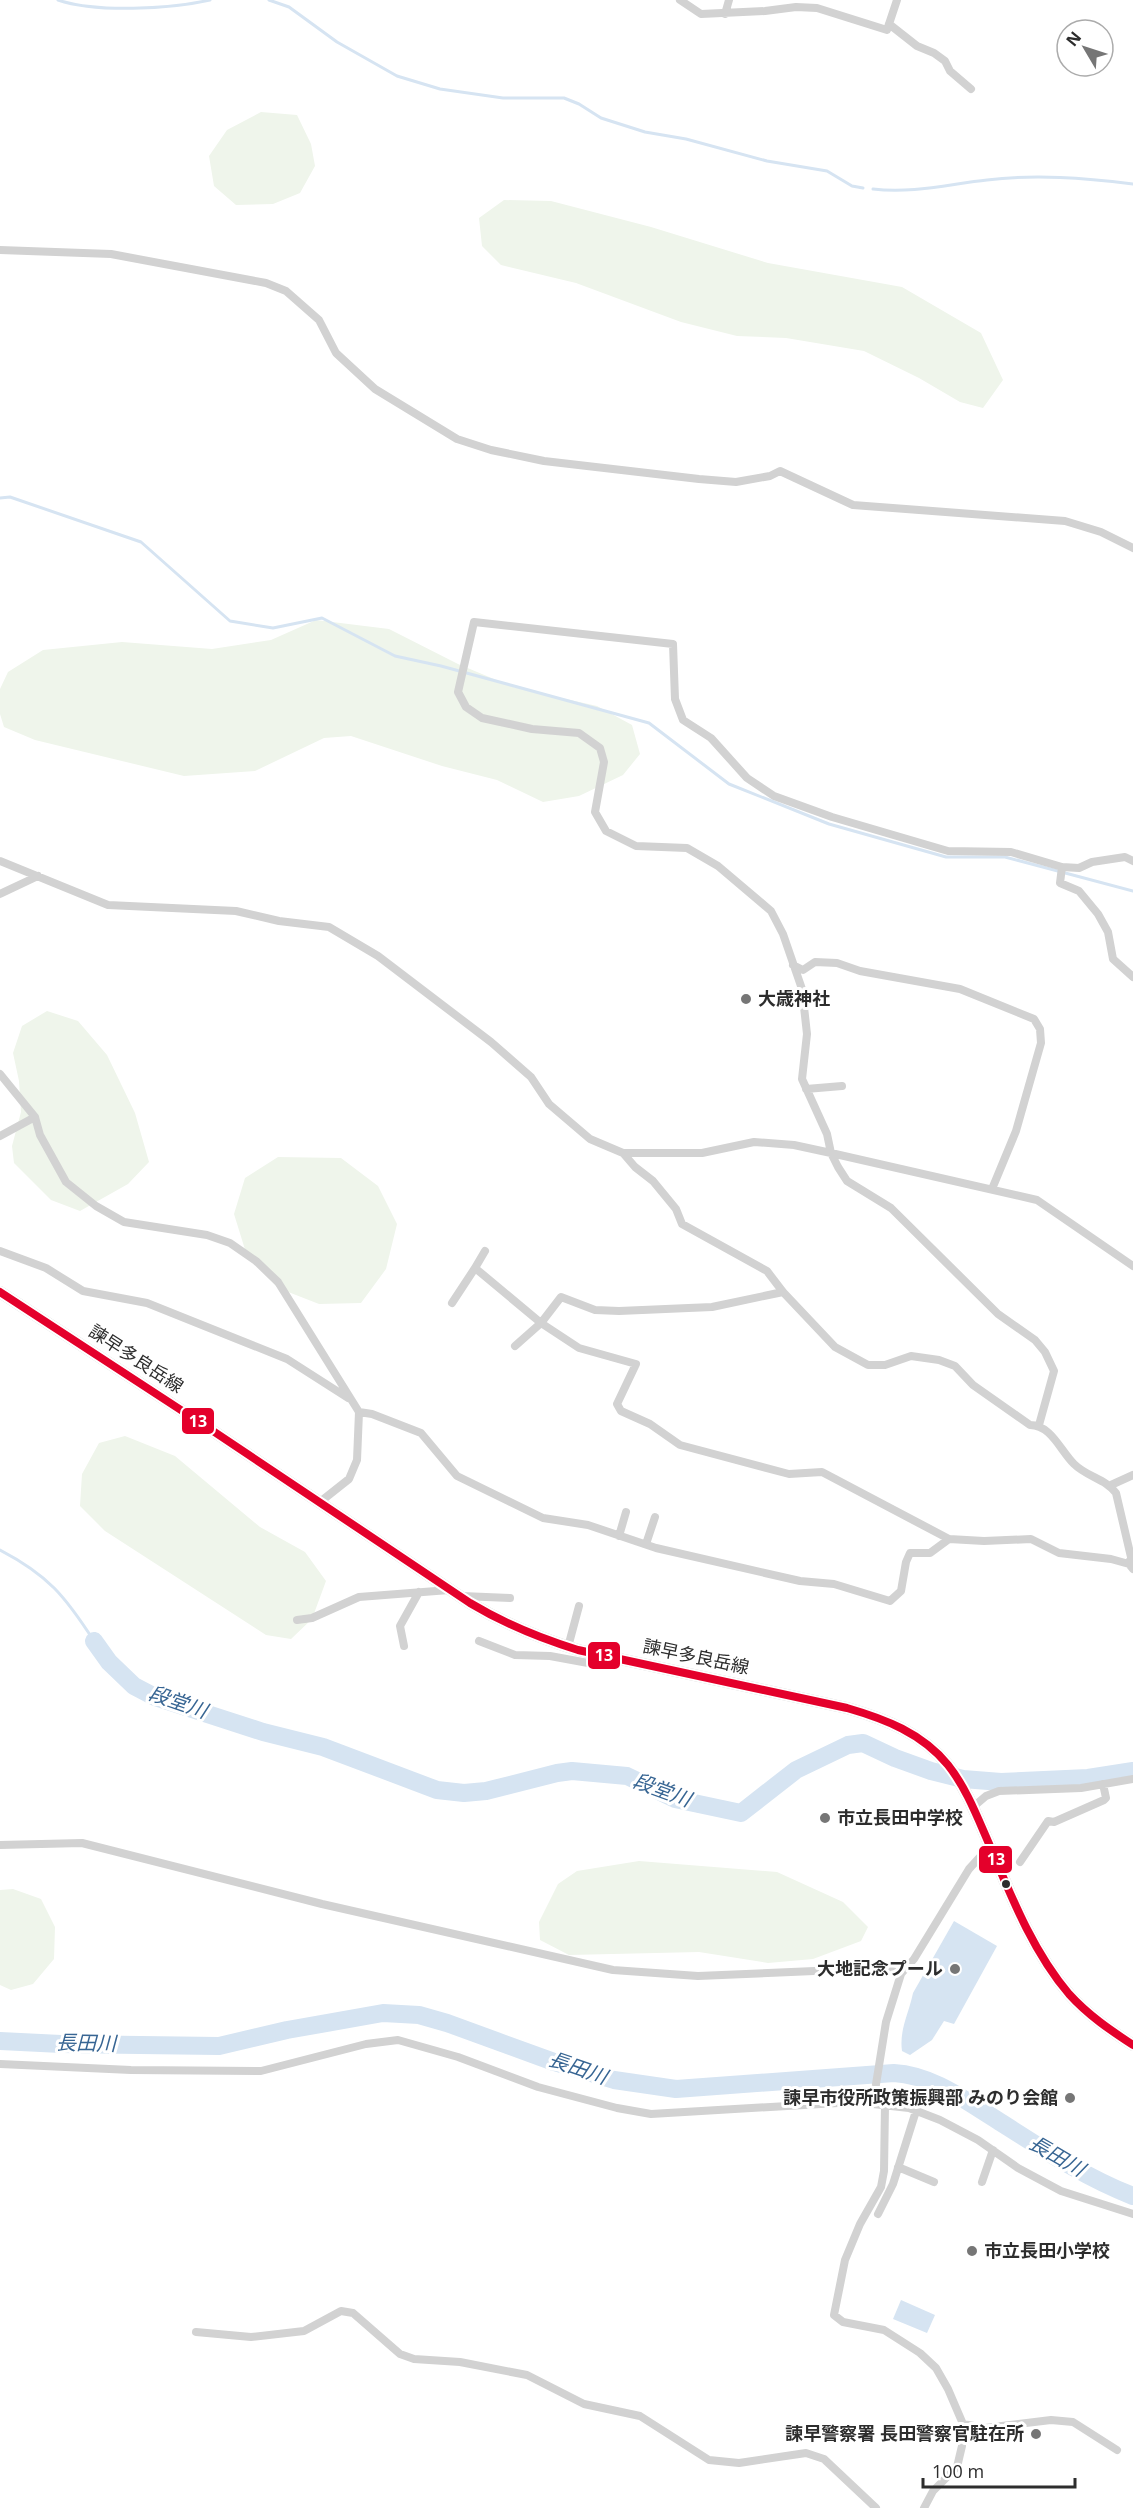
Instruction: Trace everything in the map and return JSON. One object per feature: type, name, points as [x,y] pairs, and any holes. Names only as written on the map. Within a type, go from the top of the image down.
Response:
[{"type":"main road","name":"諫早多良岳線","points":[[0,1292],[454,1593],[504,1623],[540,1639],[568,1647],[847,1708],[884,1719],[908,1731],[949,1766],[970,1802],[1027,1927],[1047,1963],[1070,1994],[1102,2025],[1133,2045]]},
{"type":"street","points":[[680,0],[700,14],[725,14],[796,7],[817,8],[887,30],[897,0]]},
{"type":"street","points":[[725,14],[729,0]]},
{"type":"street","points":[[889,24],[917,46],[934,53],[945,61],[950,71],[971,89]]},
{"type":"street","points":[[0,250],[111,255],[266,283],[286,291],[319,320],[336,353],[375,389],[457,439],[491,450],[544,461],[727,482],[770,477],[780,471],[853,505],[1065,521],[1101,532],[1133,548]]},
{"type":"street","points":[[1039,1425],[1054,1371],[1045,1352],[1035,1340],[998,1314],[891,1208],[847,1181],[831,1153],[827,1134],[802,1079],[807,1034],[802,989],[783,934],[771,911],[718,866],[687,848],[636,846],[606,831],[595,812],[604,762],[600,748],[579,733],[532,729],[482,718],[466,707],[458,692],[474,622],[673,644],[675,699],[683,720],[711,738],[747,778],[774,796],[832,817],[948,851],[1011,852],[1062,869],[1079,868],[1092,862],[1125,857],[1133,861]]},
{"type":"street","points":[[0,861],[108,905],[236,911],[279,921],[329,927],[378,956],[491,1042],[531,1077],[549,1104],[590,1139],[623,1153],[702,1153],[754,1142],[794,1145],[831,1153],[1037,1200],[1133,1266]]},
{"type":"street","points":[[1062,869],[1060,883],[1079,891],[1098,914],[1108,932],[1113,958],[1133,977]]},
{"type":"street","points":[[0,894],[38,876]]},
{"type":"street","points":[[793,965],[803,970],[815,962],[837,963],[860,971],[960,989],[1034,1019],[1040,1029],[1041,1043],[1016,1131],[992,1190]]},
{"type":"street","points":[[0,1074],[35,1117],[40,1134],[66,1182],[96,1206],[124,1222],[207,1235],[230,1243],[256,1261],[278,1282],[359,1412],[357,1460],[350,1479],[320,1502]]},
{"type":"street","points":[[806,1089],[842,1086]]},
{"type":"street","points":[[0,1136],[35,1117]]},
{"type":"street","points":[[476,1268],[541,1323],[579,1348],[636,1364],[617,1404],[621,1411],[650,1424],[680,1445],[789,1474],[822,1472],[949,1539],[984,1541],[1031,1539],[1059,1554],[1131,1566],[1131,1557],[1116,1493],[1111,1485],[1087,1475],[1039,1425],[1029,1425],[973,1385],[955,1366],[939,1360],[911,1356],[885,1365],[868,1365],[835,1347],[783,1292],[767,1271],[682,1224],[676,1209],[653,1181],[635,1167],[623,1153]]},
{"type":"street","points":[[0,1251],[46,1268],[83,1291],[147,1303],[287,1359],[351,1399]]},
{"type":"street","points":[[452,1303],[485,1251]]},
{"type":"street","points":[[515,1346],[541,1323],[561,1297],[595,1310],[619,1311],[712,1306],[783,1292]]},
{"type":"street","points":[[359,1412],[372,1414],[421,1433],[457,1476],[543,1518],[588,1525],[646,1544],[779,1576],[834,1584],[890,1601],[901,1591],[906,1562],[910,1553],[930,1553],[949,1539]]},
{"type":"street","points":[[1111,1485],[1133,1475]]},
{"type":"street","points":[[619,1536],[626,1512]]},
{"type":"street","points":[[646,1544],[655,1517]]},
{"type":"street","points":[[404,1646],[400,1626],[419,1592]]},
{"type":"street","points":[[297,1620],[312,1618],[359,1597],[419,1592],[510,1598]]},
{"type":"street","points":[[568,1647],[579,1606]]},
{"type":"street","points":[[479,1641],[515,1655],[550,1656],[599,1665],[603,1655]]},
{"type":"street","points":[[970,1802],[999,1791],[1081,1788],[1133,1779]]},
{"type":"street","points":[[1020,1862],[1048,1821],[1054,1822],[1104,1800],[1106,1798],[1103,1784]]},
{"type":"street","points":[[0,1845],[82,1843],[322,1904],[613,1970],[698,1976],[884,1968],[901,1974]]},
{"type":"street","points":[[874,2099],[886,2022],[901,1974],[914,1959],[969,1869],[990,1846]]},
{"type":"street","points":[[0,2064],[131,2070],[261,2071],[366,2044],[398,2040],[458,2057],[538,2087],[617,2108],[651,2114],[874,2099],[885,2105],[916,2111],[940,2120],[993,2150],[1018,2168],[1061,2191],[1133,2214]]},
{"type":"street","points":[[885,2105],[884,2171],[881,2187],[860,2224],[844,2260],[834,2315],[843,2322],[884,2330],[920,2353],[936,2368],[963,2424],[962,2446],[957,2467],[933,2491],[924,2508]]},
{"type":"street","points":[[878,2214],[898,2167],[916,2111]]},
{"type":"street","points":[[982,2182],[993,2150]]},
{"type":"street","points":[[898,2167],[934,2182]]},
{"type":"street","points":[[196,2332],[251,2337],[304,2331],[341,2311],[353,2313],[400,2354],[414,2359],[460,2362],[527,2375],[584,2404],[640,2416],[709,2460],[739,2463],[806,2453],[824,2459],[876,2508]]},
{"type":"street","points":[[963,2424],[986,2428],[1051,2420],[1073,2422],[1116,2450]]},
{"type":"shaded area","points":[[261,112],[297,115],[311,144],[315,166],[300,193],[273,204],[236,205],[214,186],[209,156],[227,130]]},
{"type":"shaded area","points":[[504,200],[551,201],[651,227],[768,263],[902,287],[981,333],[1003,380],[983,408],[960,402],[919,378],[864,351],[786,338],[737,336],[681,322],[576,283],[501,265],[482,246],[479,218]]},
{"type":"shaded area","points":[[316,620],[389,629],[458,664],[513,687],[597,706],[632,725],[640,754],[623,775],[579,796],[543,802],[497,780],[442,766],[351,736],[324,738],[255,771],[184,776],[35,740],[4,727],[0,714],[0,689],[8,672],[43,650],[122,642],[212,649],[271,640]]},
{"type":"shaded area","points":[[47,1011],[78,1021],[107,1055],[135,1113],[149,1162],[128,1184],[80,1211],[51,1200],[14,1163],[12,1146],[21,1112],[19,1081],[13,1053],[22,1026]]},
{"type":"shaded area","points":[[278,1157],[341,1158],[378,1186],[397,1224],[386,1269],[361,1303],[319,1304],[278,1288],[247,1256],[234,1214],[245,1178]]},
{"type":"shaded area","points":[[125,1436],[175,1456],[260,1527],[305,1552],[326,1581],[312,1619],[291,1639],[266,1635],[105,1531],[80,1506],[82,1474],[99,1443]]},
{"type":"shaded area","points":[[639,1861],[777,1872],[843,1902],[868,1927],[861,1941],[813,1959],[768,1963],[699,1952],[569,1955],[540,1940],[539,1922],[558,1884],[577,1871]]},
{"type":"shaded area","points":[[13,1889],[41,1899],[55,1927],[54,1959],[33,1984],[11,1990],[0,1985],[0,1890]]},
{"type":"water","name":"大地記念プール","points":[[954,1921],[997,1946],[954,2024],[944,2021],[932,2040],[910,2055],[902,2051],[901,2043],[913,1993]]},
{"type":"water","points":[[901,2300],[935,2315],[927,2333],[893,2319]]},
{"type":"waterway","points":[[58,0],[92,7],[112,8],[175,6],[210,0]]},
{"type":"waterway","points":[[269,0],[289,7],[337,42],[397,76],[440,89],[503,98],[564,98],[579,104],[601,118],[645,132],[686,139],[767,161],[827,171],[852,186],[863,188]]},
{"type":"waterway","points":[[873,189],[916,189],[1024,177],[1133,184]]},
{"type":"waterway","points":[[0,498],[10,497],[141,542],[230,621],[273,628],[322,618],[395,656],[441,666],[649,723],[729,784],[829,824],[946,857],[1005,857],[1133,891]]},
{"type":"waterway","points":[[0,1550],[31,1568],[54,1588],[74,1611],[94,1641]]},
{"type":"waterway","name":"段堂川","points":[[94,1641],[109,1662],[134,1686],[155,1697],[263,1732],[323,1747],[437,1790],[464,1793],[486,1791],[572,1771],[627,1776],[675,1799],[741,1813],[796,1770],[848,1745],[863,1743],[931,1771],[963,1779],[1001,1782],[1088,1778],[1133,1771]]},
{"type":"waterway","name":"長田川","points":[[0,2041],[219,2046],[287,2030],[383,2013],[419,2015],[554,2062],[614,2080],[676,2089],[894,2073],[922,2079],[948,2090],[1063,2161],[1133,2196]]},
{"type":"transit line","name":"13","points":[[0,1292],[470,1603],[509,1624],[578,1650],[847,1708],[889,1722],[915,1736],[938,1754],[961,1784],[1024,1923],[1056,1978],[1084,2009],[1133,2045]]},
{"type":"place","name":"大歳神社","points":[[746,999]]},
{"type":"place","name":"市立長田中学校","points":[[825,1818]]},
{"type":"place","name":"大地記念プール","points":[[955,1969]]},
{"type":"place","name":"諫早市役所政策振興部 みのり会館","points":[[1070,2098]]},
{"type":"place","name":"市立長田小学校","points":[[972,2251]]},
{"type":"place","name":"諫早警察署 長田警察官駐在所","points":[[1036,2434]]}]
